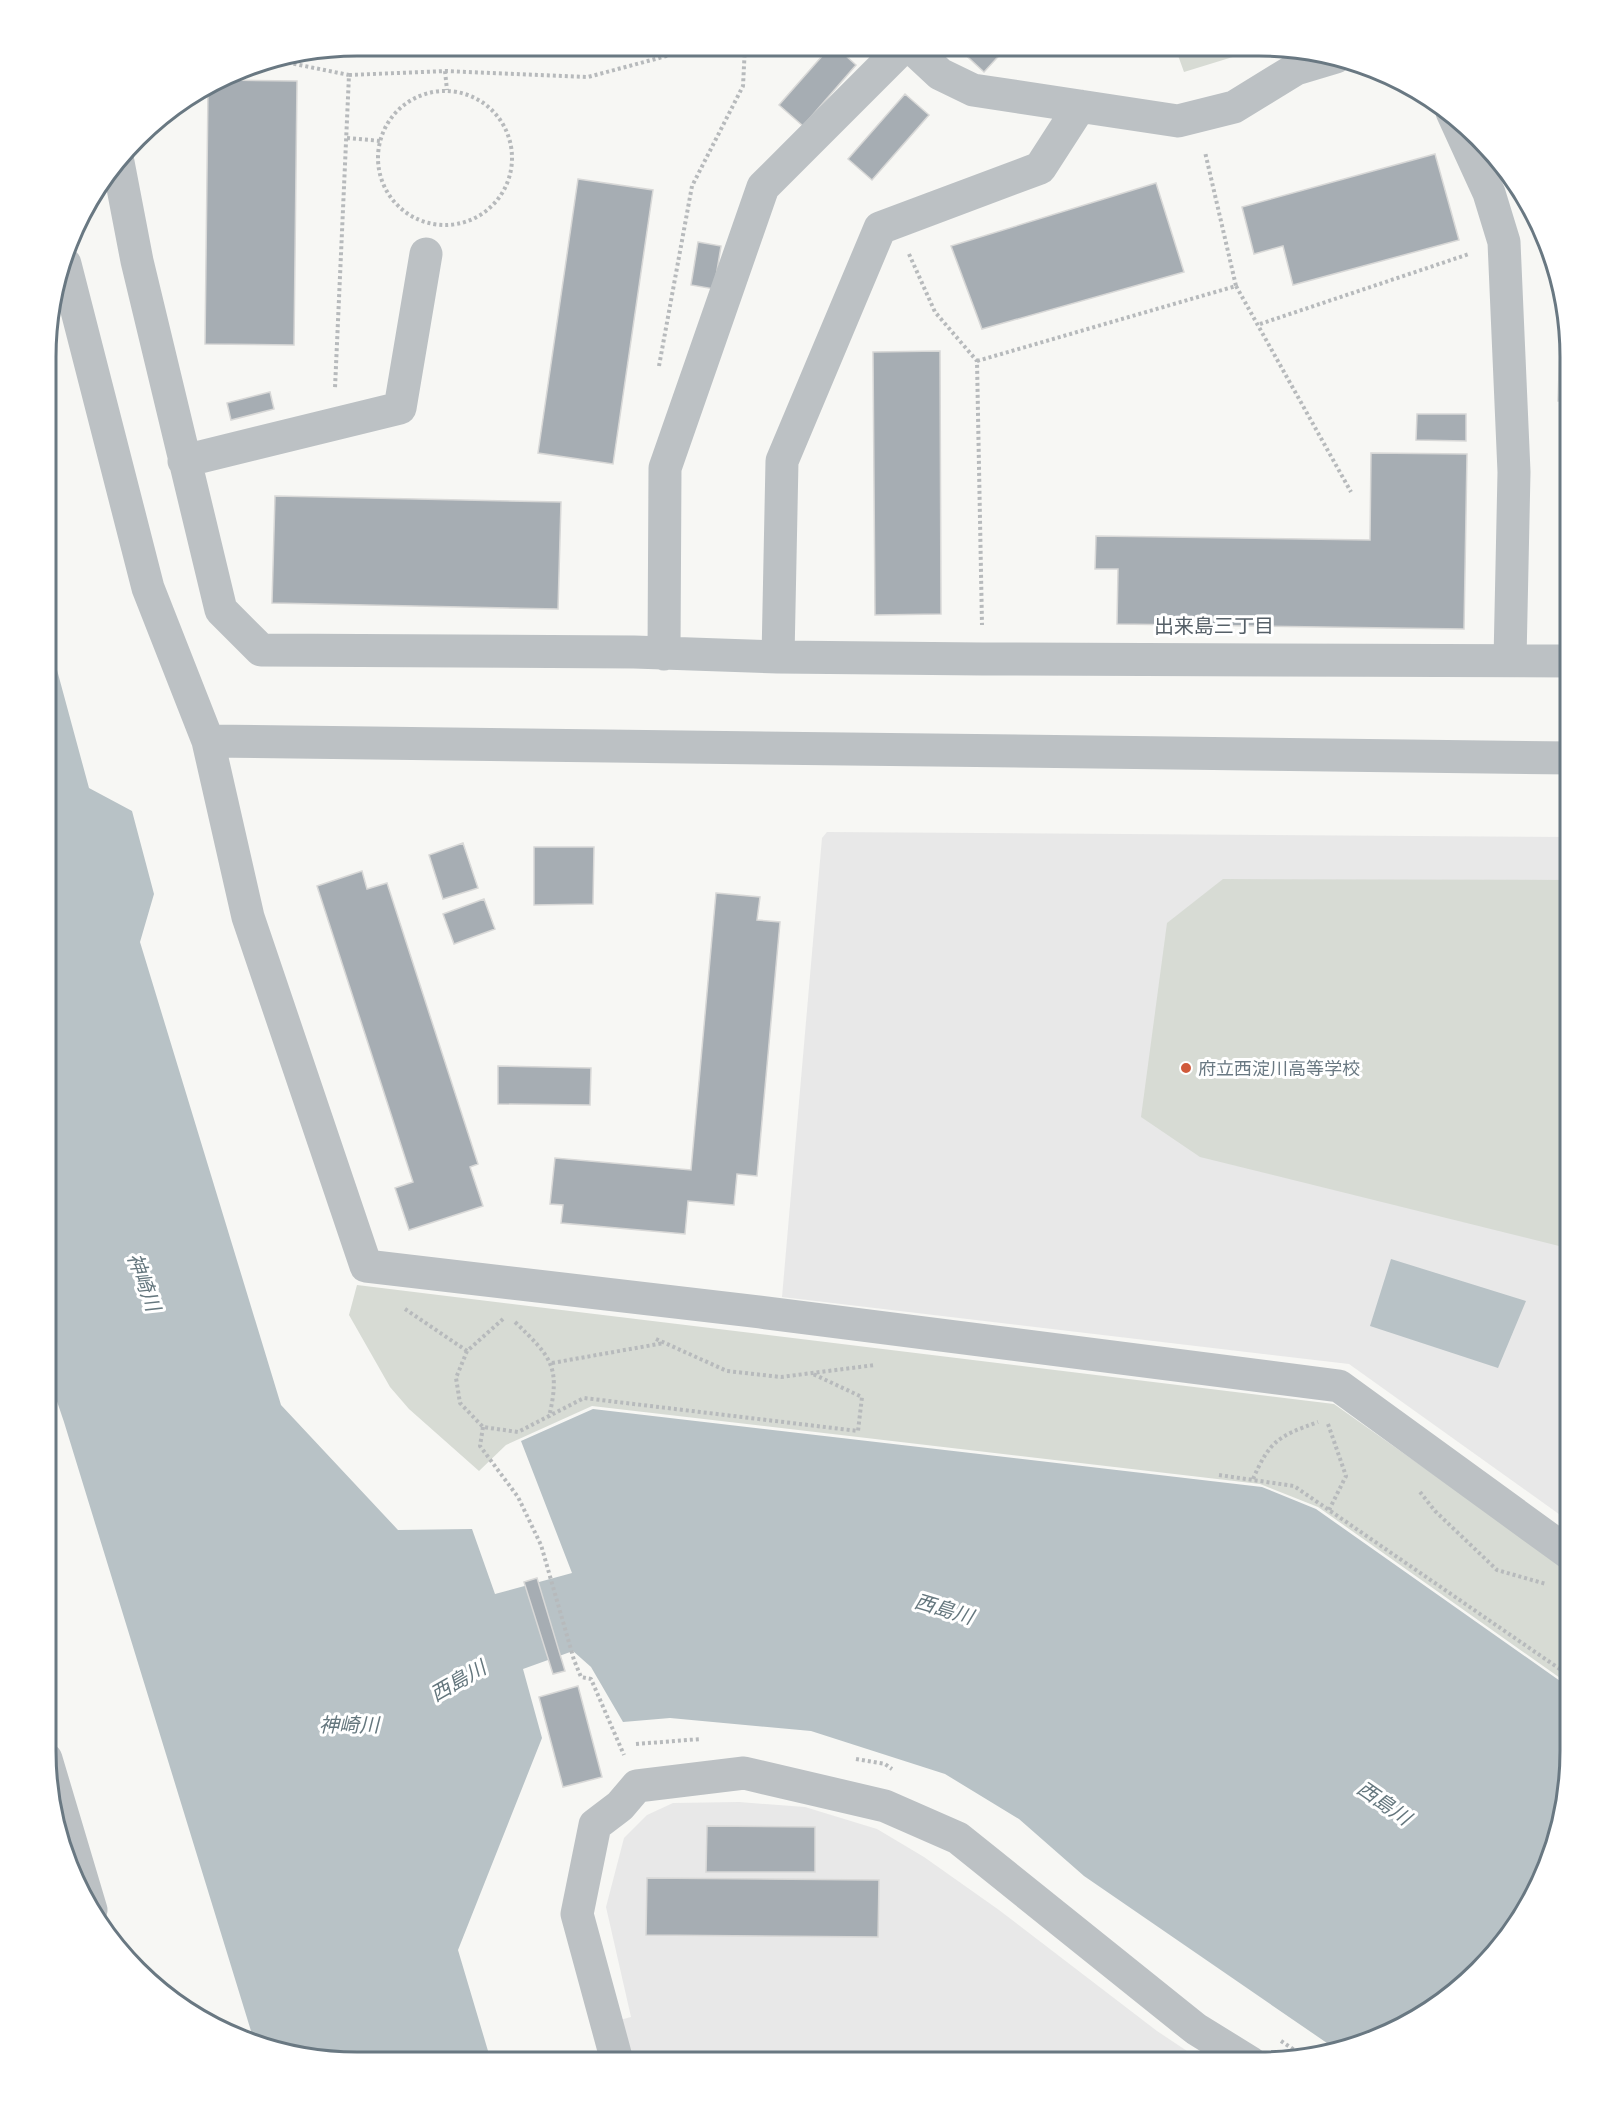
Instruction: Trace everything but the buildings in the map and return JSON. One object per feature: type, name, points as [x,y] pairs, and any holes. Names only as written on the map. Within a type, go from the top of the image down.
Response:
[{"type":"street","points":[[664,654],[665,468],[763,187],[893,56]]},
{"type":"street","points":[[921,56],[940,74],[973,90],[1178,121],[1234,107],[1296,69],[1320,62]]},
{"type":"street","points":[[778,657],[782,461],[880,228],[1040,168],[1080,106]]},
{"type":"street","points":[[1462,134],[1489,193],[1504,242],[1514,472],[1510,660]]},
{"type":"street","points":[[120,171],[136,261],[221,610],[261,650],[982,659],[1560,661]]},
{"type":"street","points":[[184,460],[400,408],[426,255]]},
{"type":"street","points":[[67,274],[148,588],[208,741],[248,917],[366,1266],[760,1312],[1339,1386],[1560,1547]]},
{"type":"street","points":[[208,741],[1560,758]]},
{"type":"street","points":[[615,2052],[577,1914],[595,1825],[620,1806],[637,1786],[744,1773],[885,1806],[958,1838],[1196,2029],[1233,2052]]},
{"type":"street","points":[[61,1809],[78,1868]]},
{"type":"path","points":[[290,63],[350,75],[445,71],[588,77],[667,56]]},
{"type":"path","points":[[445,71],[447,90]]},
{"type":"path","points":[[334,425],[350,75]]},
{"type":"path","points":[[447,90],[467,94],[485,104],[500,117],[510,135],[513,153],[506,189],[495,204],[481,216],[465,223],[447,226],[429,224],[411,217],[396,205],[385,189],[378,171],[381,141],[393,115],[408,101],[427,93],[447,90]]},
{"type":"path","points":[[1196,117],[1236,286],[1260,324],[1351,492]]},
{"type":"path","points":[[347,138],[381,141]]},
{"type":"path","points":[[880,228],[909,254],[935,312],[977,361],[982,659]]},
{"type":"path","points":[[1260,324],[1504,242]]},
{"type":"path","points":[[977,361],[1236,286]]},
{"type":"path","points":[[407,1304],[396,1303],[467,1351]]},
{"type":"path","points":[[497,1313],[508,1314],[538,1344],[552,1363],[556,1388],[549,1417]]},
{"type":"path","points":[[508,1314],[467,1351],[456,1378],[460,1403],[483,1427],[518,1432],[584,1398],[858,1431],[862,1397],[812,1374]]},
{"type":"path","points":[[646,1336],[668,1342],[727,1371],[781,1377],[878,1365]]},
{"type":"path","points":[[552,1363],[668,1342]]},
{"type":"path","points":[[1326,1419],[1336,1425]]},
{"type":"path","points":[[1253,1479],[1265,1452],[1288,1433],[1326,1419]]},
{"type":"path","points":[[1326,1419],[1346,1476],[1329,1510]]},
{"type":"path","points":[[483,1427],[480,1446],[518,1497],[541,1545],[574,1660],[581,1677],[591,1679],[637,1786]]},
{"type":"path","points":[[1219,1475],[1294,1486],[1560,1669]]},
{"type":"path","points":[[1413,1484],[1435,1510],[1497,1570],[1549,1585]]},
{"type":"shaded area","points":[[1178,56],[1236,56],[1184,72]]},
{"type":"shaded area","name":"府立西淀川高等学校","points":[[827,832],[1560,837],[1560,1515],[1349,1364],[782,1297],[822,838]]},
{"type":"shaded area","points":[[1223,879],[1560,880],[1560,1246],[1200,1157],[1141,1117],[1167,923]]},
{"type":"shaded area","points":[[357,1285],[1334,1404],[1560,1564],[1560,1678],[1318,1507],[1260,1484],[592,1406],[506,1445],[479,1471],[409,1409],[390,1387],[349,1315]]},
{"type":"shaded area","points":[[739,1802],[805,1807],[877,1829],[924,1857],[999,1910],[1157,2031],[1188,2052],[625,2052],[616,2021],[631,2017],[606,1907],[624,1838],[647,1815],[673,1803]]},
{"type":"water","points":[[56,666],[89,788],[132,811],[154,894],[140,942],[281,1405],[398,1530],[472,1529],[495,1594],[572,1573],[521,1441],[593,1409],[1262,1487],[1316,1509],[1560,1681],[1560,1771],[1555,1810],[1545,1848],[1538,1867],[1510,1919],[1486,1950],[1458,1978],[1427,2002],[1393,2021],[1356,2037],[1329,2044],[1084,1876],[1019,1819],[945,1774],[811,1731],[670,1718],[623,1722],[591,1667],[573,1651],[523,1669],[542,1738],[458,1950],[488,2052],[337,2052],[298,2047],[260,2037],[252,2034],[56,1398]]},
{"type":"water","points":[[1391,1259],[1526,1301],[1498,1368],[1370,1326]]},
{"type":"place","name":"府立西淀川高等学校","points":[[1186,1068]]},
{"type":"district","name":"出来島三丁目","points":[[1214,626]]},
{"type":"water label","name":"神崎川","points":[[144,1282]]},
{"type":"water label","name":"西島川","points":[[944,1609]]},
{"type":"water label","name":"西島川","points":[[458,1681]]},
{"type":"water label","name":"神崎川","points":[[349,1725]]},
{"type":"water label","name":"西島川","points":[[1384,1803]]}]
